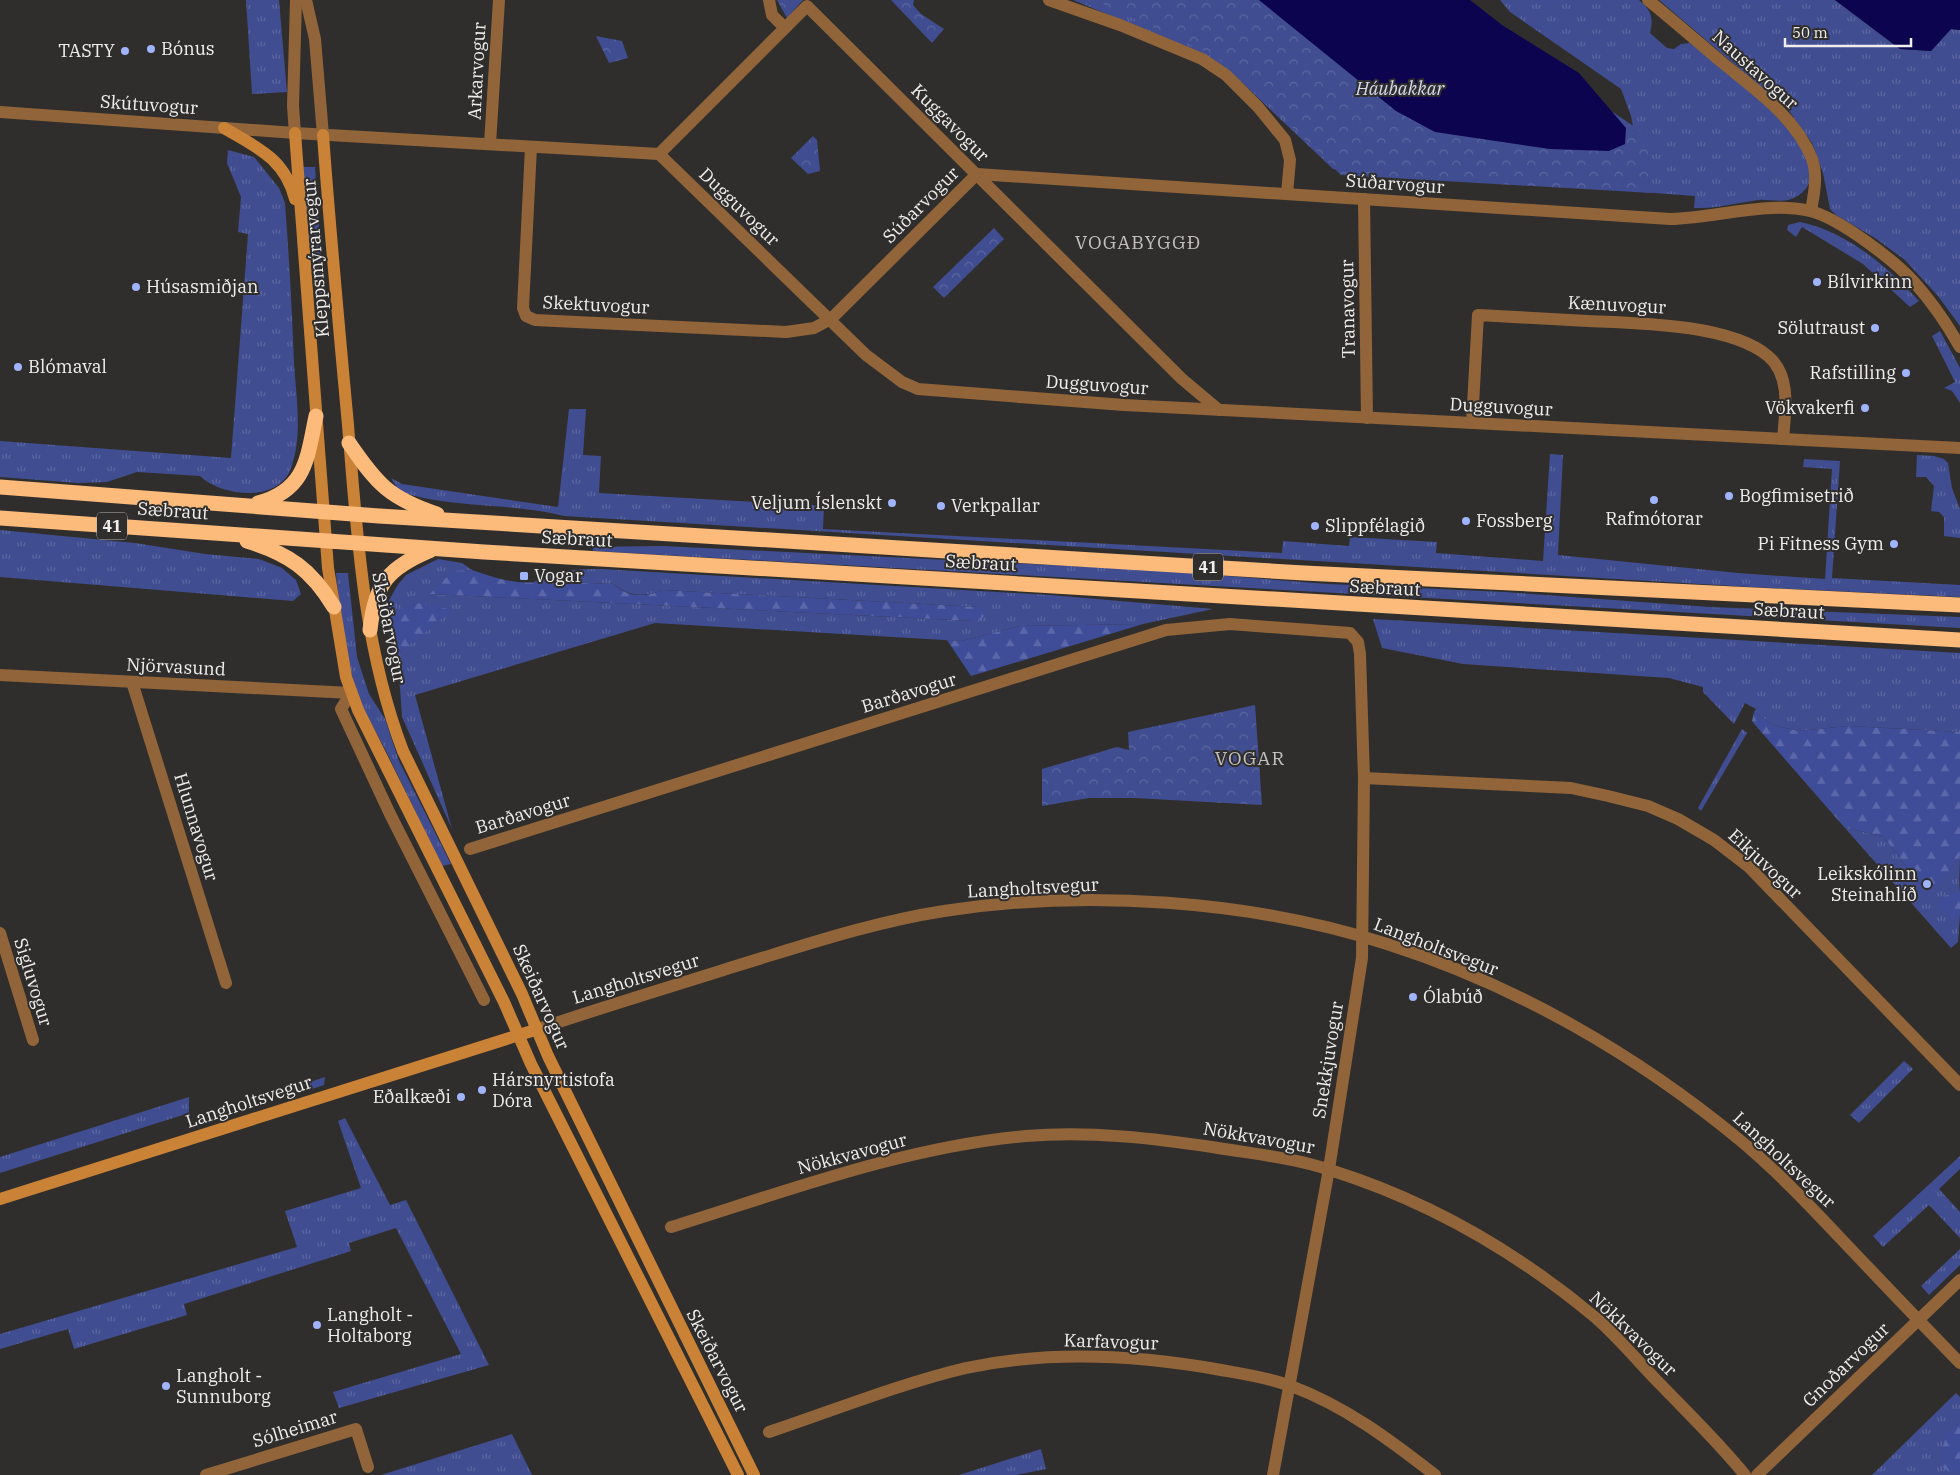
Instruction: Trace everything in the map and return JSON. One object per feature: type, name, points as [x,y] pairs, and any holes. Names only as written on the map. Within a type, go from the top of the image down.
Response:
[{"type":"highway","points":[[249,506],[284,493],[305,468],[316,416]]},
{"type":"highway","points":[[349,443],[368,471],[393,495],[408,505],[457,521]]},
{"type":"highway","name":"Sæbraut","points":[[0,487],[457,521],[1304,573],[1960,605]]},
{"type":"highway","name":"Sæbraut","points":[[0,518],[436,548],[1960,640]]},
{"type":"highway","points":[[224,534],[271,548],[297,564],[320,583],[334,607]]},
{"type":"highway","points":[[370,630],[374,601],[393,571],[404,562],[436,548]]},
{"type":"street","name":"Kleppsmýrarvegur","points":[[296,0],[295,133],[324,512]]},
{"type":"street","name":"Kleppsmýrarvegur","points":[[306,0],[315,39],[355,514]]},
{"type":"street","name":"Arkarvogur","points":[[490,144],[499,0]]},
{"type":"street","points":[[770,0],[772,15],[785,28]]},
{"type":"street","points":[[1050,0],[1120,25],[1202,59],[1226,75],[1258,106],[1285,140],[1290,160],[1287,194]]},
{"type":"street","name":"Naustavogur","points":[[1648,0],[1759,93],[1785,119],[1804,143],[1812,159],[1815,173],[1811,212]]},
{"type":"street","name":"Kuggavogur","points":[[658,154],[810,3],[977,174],[1182,378],[1219,410]]},
{"type":"street","name":"Skútuvogur","points":[[0,112],[295,133]]},
{"type":"street","points":[[224,128],[277,162],[292,187],[302,228]]},
{"type":"street","points":[[295,133],[658,154]]},
{"type":"street","name":"Skektuvogur","points":[[531,147],[523,308],[526,316],[535,320],[786,332],[814,328],[831,318]]},
{"type":"street","name":"Dugguvogur","points":[[658,154],[831,318],[866,355],[902,382],[918,389],[1219,410],[1960,448]]},
{"type":"street","name":"Súðarvogur","points":[[831,318],[977,174],[1670,218],[1698,218],[1764,210],[1811,212],[1855,234],[1913,281],[1949,328],[1960,347]]},
{"type":"street","name":"Tranavogur","points":[[1364,199],[1367,418]]},
{"type":"street","name":"Kænuvogur","points":[[1472,423],[1478,315],[1668,325],[1730,338],[1769,357],[1781,376],[1786,399],[1783,439]]},
{"type":"street","name":"Skeiðarvogur","points":[[324,512],[334,607],[351,693],[479,953],[531,1064],[738,1475]]},
{"type":"street","name":"Skeiðarvogur","points":[[355,514],[357,543],[370,630],[382,691],[403,751],[481,907],[538,1029],[548,1056],[754,1475]]},
{"type":"street","name":"Barðavogur","points":[[470,849],[1166,630],[1230,624],[1345,631],[1356,637],[1360,646]]},
{"type":"street","name":"Snekkjuvogur","points":[[1273,1475],[1329,1169],[1362,958],[1364,778],[1360,646]]},
{"type":"street","name":"Njörvasund","points":[[0,675],[351,693]]},
{"type":"street","name":"Hlunnavogur","points":[[132,682],[226,983]]},
{"type":"street","points":[[351,693],[341,709],[390,814],[484,1000]]},
{"type":"street","name":"Eikjuvogur","points":[[1364,778],[1571,788],[1648,806],[1678,819],[1714,840],[1749,868],[1960,1085]]},
{"type":"street","name":"Langholtsvegur","points":[[0,1199],[835,936],[891,921],[947,911],[1034,901],[1152,902],[1206,907],[1265,916],[1335,929],[1362,937],[1420,956],[1516,997],[1629,1058],[1704,1112],[1758,1155],[1960,1363]]},
{"type":"street","name":"Sigluvogur","points":[[0,933],[33,1040]]},
{"type":"street","points":[[464,960],[479,953]]},
{"type":"street","name":"Nökkvavogur","points":[[671,1227],[881,1162],[964,1145],[1026,1136],[1098,1134],[1180,1142],[1263,1155],[1329,1169],[1420,1204],[1454,1220],[1537,1272],[1598,1320],[1745,1475]]},
{"type":"street","name":"Gnoðarvogur","points":[[1757,1475],[1960,1280]]},
{"type":"street","name":"Karfavogur","points":[[769,1432],[967,1368],[1043,1358],[1105,1356],[1172,1361],[1290,1385],[1333,1405],[1381,1433],[1435,1475]]},
{"type":"street","name":"Sólheimar","points":[[206,1475],[356,1429],[368,1467]]},
{"type":"green space","points":[[246,0],[279,0],[287,92],[252,94]]},
{"type":"green space","points":[[777,0],[803,0],[787,18]]},
{"type":"green space","points":[[891,0],[914,0],[913,5],[921,14],[944,29],[932,43]]},
{"type":"green space","points":[[1073,0],[1238,0],[1637,146],[1631,116],[1621,89],[1510,12],[1500,0],[1639,0],[1650,14],[1652,22],[1650,33],[1667,48],[1674,49],[1681,44],[1690,43],[1750,91],[1774,114],[1795,138],[1808,161],[1810,181],[1796,197],[1787,200],[1758,200],[1718,207],[1694,208],[1695,196],[1333,169],[1235,76],[1203,54]]},
{"type":"green space","name":"Háubakkar","points":[[1094,0],[1423,0],[1527,55],[1650,137],[1652,193],[1341,175],[1231,67],[1204,51]]},
{"type":"green space","points":[[1659,0],[1835,0],[1900,49],[1931,51],[1951,29],[1960,30],[1960,326],[1938,296],[1905,260],[1875,238],[1836,215],[1830,209],[1823,173],[1812,143],[1789,111]]},
{"type":"green space","points":[[596,36],[622,41],[628,58],[609,63]]},
{"type":"green space","points":[[813,136],[817,140],[820,171],[808,174],[791,158]]},
{"type":"green space","points":[[228,150],[254,157],[279,188],[285,203],[298,429],[295,456],[284,480],[268,490],[249,493],[222,489],[200,476],[137,472],[107,482],[78,483],[0,477],[0,441],[231,458],[248,234],[238,232],[241,197],[227,163]]},
{"type":"green space","points":[[303,167],[315,167],[324,299],[320,299],[311,260]]},
{"type":"green space","points":[[1800,222],[1834,233],[1850,242],[1880,263],[1919,301],[1910,307],[1863,264],[1802,227],[1796,237],[1787,230],[1788,225]]},
{"type":"green space","points":[[994,228],[1004,239],[944,298],[933,287]]},
{"type":"green space","points":[[1940,331],[1960,368],[1960,403],[1952,391],[1944,388],[1955,382],[1932,336]]},
{"type":"green space","points":[[569,409],[586,409],[583,455],[601,456],[599,493],[824,506],[823,529],[1282,553],[1283,541],[1349,546],[1350,537],[1437,542],[1436,553],[1543,561],[1550,454],[1563,455],[1558,555],[1738,573],[1825,579],[1832,469],[1803,467],[1804,459],[1840,461],[1832,578],[1960,585],[1960,597],[1750,587],[564,516],[522,509],[435,500],[395,490],[396,486],[391,478],[402,484],[558,507]]},
{"type":"green space","points":[[1917,455],[1934,456],[1944,459],[1948,463],[1952,488],[1960,509],[1960,538],[1944,536],[1944,517],[1939,512],[1931,511],[1934,486],[1926,477],[1916,477]]},
{"type":"green space","points":[[0,530],[135,543],[205,554],[259,559],[282,568],[296,580],[301,594],[293,601],[0,577]]},
{"type":"green space","points":[[663,546],[1151,570],[1328,584],[1505,592],[1710,607],[1960,617],[1960,628],[593,551],[593,547]]},
{"type":"green space","points":[[438,559],[462,563],[472,570],[453,572],[431,594],[974,621],[979,607],[663,590],[644,595],[625,591],[614,584],[543,581],[532,583],[549,575],[565,571],[601,569],[1050,595],[1213,609],[1143,624],[1020,626],[961,641],[655,623],[415,695],[452,829],[402,717],[400,687],[391,644],[400,652],[419,603],[401,610],[393,617],[389,636],[386,606],[397,586],[406,575]]},
{"type":"green space","points":[[472,570],[498,578],[525,583],[543,581],[614,584],[625,592],[637,595],[663,590],[979,607],[985,614],[981,620],[974,621],[430,594],[453,571]]},
{"type":"green space","points":[[336,573],[348,573],[357,657],[369,694],[385,719],[399,761],[451,864],[442,866],[385,749],[360,703],[343,645]]},
{"type":"green space","points":[[419,603],[453,610],[400,652],[391,644],[389,627],[391,621],[393,616],[403,608]]},
{"type":"green space","points":[[1373,619],[1960,653],[1960,732],[1849,726],[1798,731],[1773,725],[1754,712],[1756,709],[1745,703],[1734,724],[1703,692],[1703,687],[1669,678],[1463,664],[1382,648]]},
{"type":"green space","points":[[1143,624],[971,676],[947,640],[961,641],[1020,626]]},
{"type":"green space","points":[[1255,705],[1262,805],[1134,798],[1089,798],[1042,806],[1042,769],[1117,747],[1129,750],[1128,732]]},
{"type":"green space","name":"Leikskólinn Steinahlíð","points":[[1754,712],[1773,725],[1798,731],[1849,726],[1960,732],[1960,856],[1936,887],[1918,882],[1883,836],[1845,828],[1752,721]]},
{"type":"green space","points":[[1742,729],[1747,733],[1701,811],[1698,808]]},
{"type":"green space","points":[[1845,828],[1883,836],[1918,882],[1936,886],[1960,856],[1959,893],[1943,896],[1952,918],[1960,915],[1958,942],[1951,948]]},
{"type":"green space","points":[[1960,882],[1960,915],[1952,919],[1937,906],[1943,896],[1959,892]]},
{"type":"green space","points":[[1904,1061],[1913,1069],[1859,1123],[1850,1115]]},
{"type":"green space","points":[[325,1077],[324,1085],[291,1096],[283,1091]]},
{"type":"green space","points":[[189,1097],[189,1113],[0,1173],[0,1157]]},
{"type":"green space","points":[[345,1118],[390,1205],[406,1200],[489,1365],[339,1408],[333,1392],[461,1354],[396,1228],[349,1243],[351,1251],[184,1304],[187,1315],[74,1349],[68,1329],[0,1349],[0,1334],[297,1247],[285,1211],[361,1188],[338,1121]]},
{"type":"green space","points":[[1960,1156],[1960,1169],[1939,1189],[1960,1212],[1960,1238],[1929,1205],[1883,1247],[1873,1236]]},
{"type":"green space","points":[[1960,1249],[1960,1265],[1929,1295],[1921,1286]]},
{"type":"green space","points":[[1956,1393],[1960,1397],[1960,1475],[1872,1475]]},
{"type":"green space","points":[[1960,1423],[1960,1466],[1951,1474],[1943,1467],[1942,1454],[1944,1442],[1950,1432]]},
{"type":"green space","points":[[512,1434],[532,1475],[381,1475]]},
{"type":"green space","points":[[1041,1449],[1046,1469],[1016,1475],[959,1475]]},
{"type":"shaded area","points":[[1259,0],[1470,0],[1502,25],[1579,73],[1626,128],[1625,144],[1609,151],[1550,149],[1435,132],[1396,111]]},
{"type":"shaded area","points":[[1835,0],[1960,0],[1960,30],[1951,29],[1931,51],[1900,49]]},
{"type":"place","name":"Bónus","points":[[151,49]]},
{"type":"place","name":"TASTY","points":[[125,51]]},
{"type":"place","name":"Bílvirkinn","points":[[1817,282]]},
{"type":"place","name":"Húsasmiðjan","points":[[136,287]]},
{"type":"place","name":"Sölutraust","points":[[1875,328]]},
{"type":"place","name":"Blómaval","points":[[18,367]]},
{"type":"place","name":"Rafstilling","points":[[1906,373]]},
{"type":"place","name":"Vökvakerfi","points":[[1865,408]]},
{"type":"place","name":"Bogfimisetrið","points":[[1729,496]]},
{"type":"place","name":"Rafmótorar","points":[[1654,500]]},
{"type":"place","name":"Veljum Íslenskt","points":[[892,503]]},
{"type":"place","name":"Verkpallar","points":[[941,506]]},
{"type":"place","name":"Fossberg","points":[[1466,521]]},
{"type":"place","name":"Slippfélagið","points":[[1315,526]]},
{"type":"place","name":"Pi Fitness Gym","points":[[1894,544]]},
{"type":"place","name":"Vogar","points":[[524,576]]},
{"type":"place","name":"Leikskólinn Steinahlíð","points":[[1927,884]]},
{"type":"place","name":"Ólabúð","points":[[1413,997]]},
{"type":"place","name":"Hársnyrtistofa Dóra","points":[[482,1090]]},
{"type":"place","name":"Eðalkæði","points":[[461,1097]]},
{"type":"place","name":"Langholt - Holtaborg","points":[[317,1325]]},
{"type":"place","name":"Langholt - Sunnuborg","points":[[166,1386]]},
{"type":"district","name":"VOGABYGGÐ","points":[[1138,242]]},
{"type":"district","name":"VOGAR","points":[[1250,758]]}]
